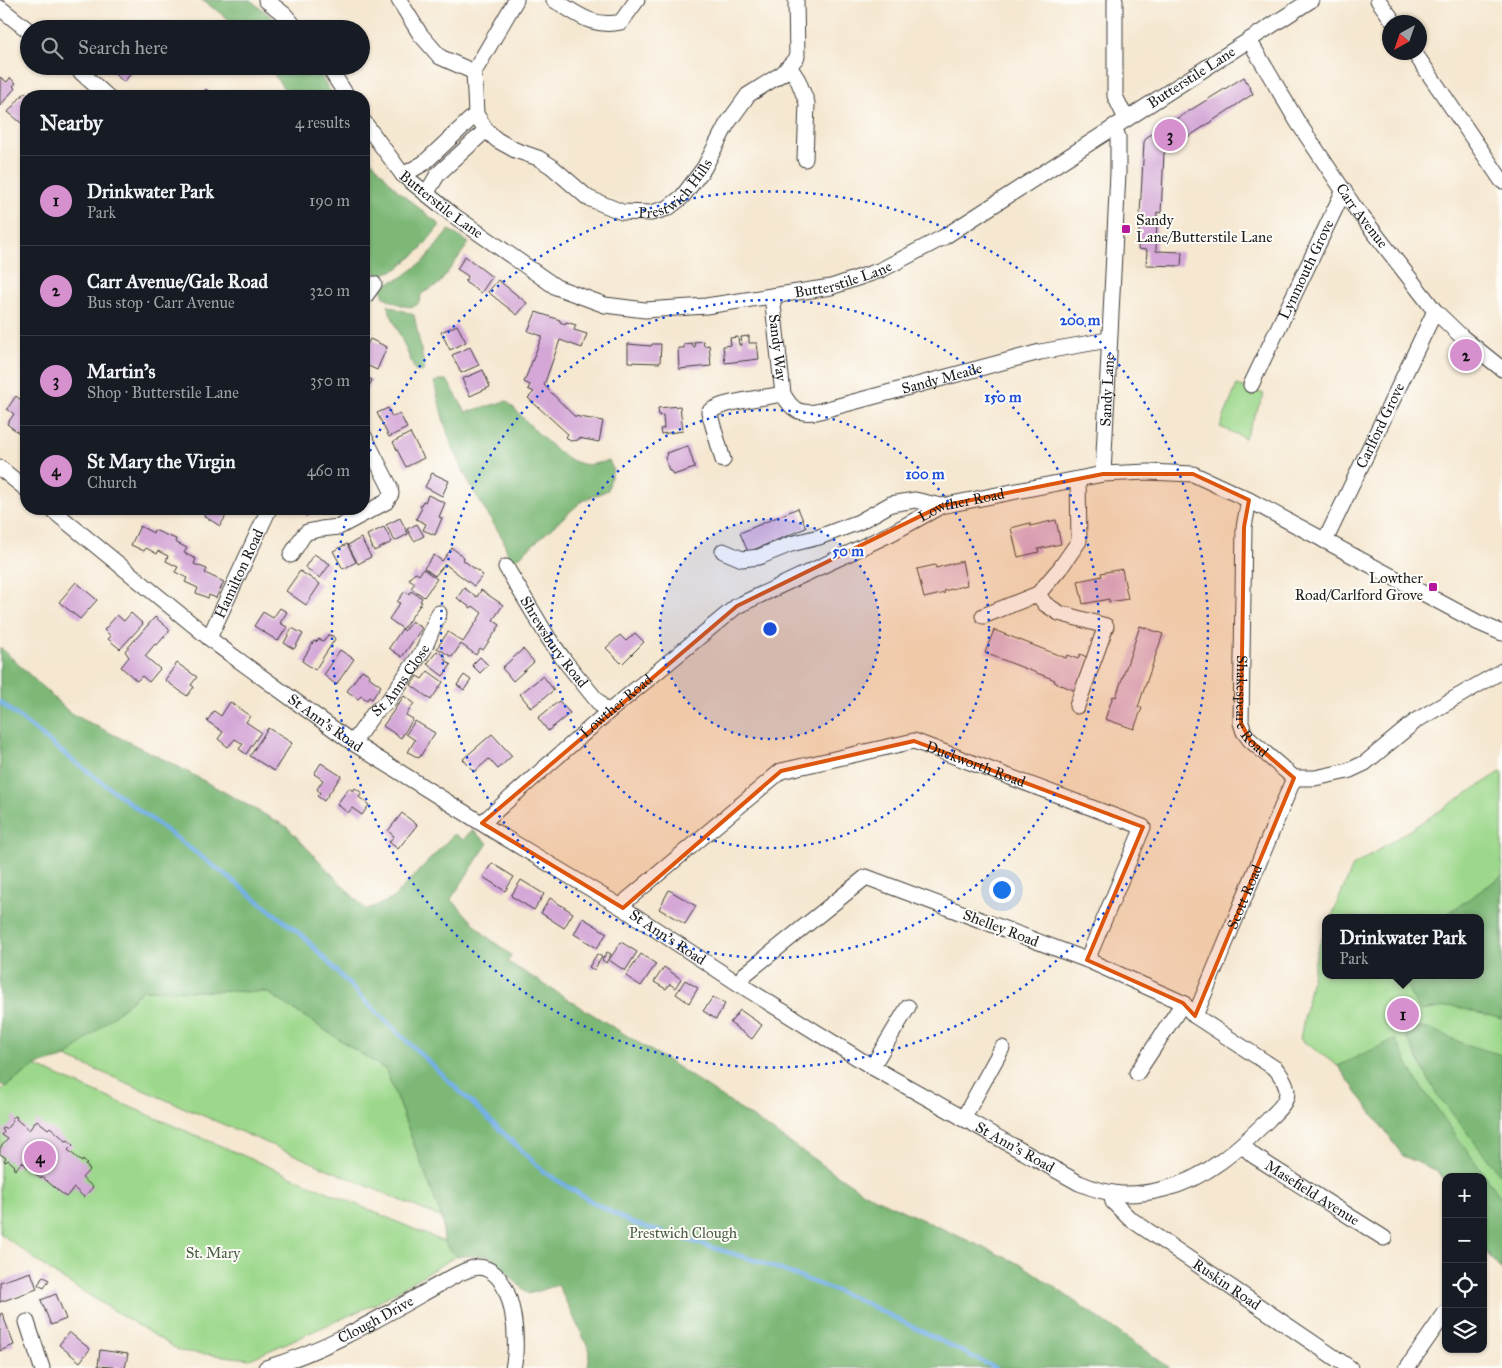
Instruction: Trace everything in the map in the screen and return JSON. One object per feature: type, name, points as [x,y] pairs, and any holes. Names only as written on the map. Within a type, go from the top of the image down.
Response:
[{"type":"street","points":[[266,0],[285,14],[290,20]]},
{"type":"street","points":[[399,0],[420,34],[440,57],[474,72],[516,0]]},
{"type":"street","points":[[554,0],[589,21],[606,25],[620,22],[637,0]]},
{"type":"street","points":[[796,0],[797,57],[789,66],[798,80],[807,103],[805,159]]},
{"type":"street","name":"Sandy Lane","points":[[1103,474],[1120,123],[1115,96],[1115,0]]},
{"type":"street","name":"Butterstile Lane","points":[[370,130],[403,175],[454,215],[556,287],[605,305],[645,310],[706,306],[831,287],[881,270],[944,237],[1312,0]]},
{"type":"street","points":[[1378,0],[1389,15]]},
{"type":"street","points":[[0,8],[20,24]]},
{"type":"street","name":"Carr Avenue","points":[[1249,40],[1297,121],[1344,190],[1435,311],[1462,337],[1502,369]]},
{"type":"street","points":[[1419,60],[1502,181]]},
{"type":"street","name":"Prestwich Hills","points":[[474,72],[476,114],[486,130],[497,140],[515,150],[538,158],[551,166],[588,198],[622,212],[636,214],[652,213],[668,208],[682,197],[704,168],[727,124],[748,95],[783,73],[789,66]]},
{"type":"street","points":[[84,75],[100,90]]},
{"type":"street","points":[[334,75],[343,90]]},
{"type":"street","points":[[403,175],[424,163],[476,114]]},
{"type":"street","points":[[426,194],[438,174],[486,130]]},
{"type":"street","name":"Lynmouth Grove","points":[[1251,385],[1344,190]]},
{"type":"street","points":[[370,290],[374,284]]},
{"type":"street","name":"Sandy Way","points":[[724,460],[710,412],[715,408],[730,404],[783,394],[772,296]]},
{"type":"street","name":"Carlford Grove","points":[[1325,541],[1435,311]]},
{"type":"street","name":"Sandy Meade","points":[[783,394],[790,406],[797,411],[806,413],[816,412],[1040,352],[1108,340]]},
{"type":"street","points":[[370,448],[390,487],[391,494],[386,502],[370,510]]},
{"type":"street","points":[[0,468],[20,484]]},
{"type":"street","name":"Lowther Road","points":[[482,823],[608,713],[737,606],[892,533],[941,506],[1103,474],[1148,472],[1193,474],[1249,500],[1477,622],[1502,633]]},
{"type":"street","points":[[983,616],[1038,594],[1061,567],[1079,541],[1078,479]]},
{"type":"street","points":[[723,552],[742,559],[759,557],[859,522],[891,504],[915,500],[941,506]]},
{"type":"street","name":"Shakespeare Road","points":[[1249,500],[1244,527],[1241,723],[1244,732],[1250,740],[1294,778]]},
{"type":"street","name":"St Ann's Road","points":[[58,515],[209,638],[353,743],[623,908],[872,1067],[1079,1183],[1110,1194],[1129,1194],[1166,1189],[1207,1171],[1242,1145],[1284,1104],[1287,1093],[1285,1081],[1276,1069]]},
{"type":"street","name":"Hamilton Road","points":[[209,638],[266,515]]},
{"type":"street","points":[[291,555],[307,532],[338,527],[361,515]]},
{"type":"street","name":"Shrewsbury Road","points":[[506,567],[560,653],[608,713]]},
{"type":"street","points":[[1038,594],[1045,604],[1059,612],[1106,626],[1077,706]]},
{"type":"street","name":"St Anns Close","points":[[353,743],[374,713],[388,701],[424,649],[439,613]]},
{"type":"street","points":[[1294,778],[1315,778],[1348,771],[1365,763],[1417,720],[1502,671]]},
{"type":"street","name":"Duckworth Road","points":[[623,908],[628,900],[781,771],[914,741],[1143,827],[1087,960]]},
{"type":"street","name":"Scott Road","points":[[1195,1016],[1294,778]]},
{"type":"street","name":"Shelley Road","points":[[740,984],[744,975],[866,877],[1087,960],[1183,1003],[1195,1016],[1276,1069]]},
{"type":"street","points":[[1137,1073],[1183,1003]]},
{"type":"street","points":[[872,1067],[908,1007]]},
{"type":"street","points":[[963,1119],[1002,1048]]},
{"type":"street","name":"Masefield Avenue","points":[[1242,1145],[1254,1156],[1384,1238]]},
{"type":"street","name":"Ruskin Road","points":[[1110,1194],[1113,1202],[1129,1218],[1350,1368]]},
{"type":"street","name":"Clough Drive","points":[[266,1368],[318,1349],[459,1274],[472,1269],[484,1268],[499,1280],[507,1292],[511,1304],[516,1340],[513,1368]]},
{"type":"street","points":[[1407,1368],[1442,1318]]},
{"type":"street","points":[[27,1322],[42,1368]]},
{"type":"highlighted area","points":[[1103,474],[1193,474],[1249,500],[1244,527],[1241,723],[1250,740],[1294,778],[1195,1016],[1183,1003],[1087,960],[1143,827],[914,741],[781,771],[623,908],[482,823],[737,606],[941,506]]},
{"type":"green space","points":[[202,0],[250,0],[276,20],[230,20]]},
{"type":"green space","points":[[274,75],[320,75],[329,90],[285,90]]},
{"type":"green space","points":[[370,159],[398,191],[440,225],[420,250],[397,269],[377,276],[370,259]]},
{"type":"green space","points":[[449,230],[469,243],[439,284],[421,294],[420,301],[412,307],[401,305],[384,297],[380,286],[401,278],[424,261]]},
{"type":"green space","points":[[387,305],[414,315],[425,369],[422,372],[416,371],[414,368]]},
{"type":"green space","points":[[447,380],[466,412],[507,401],[553,447],[573,461],[588,465],[609,461],[613,469],[608,490],[582,501],[511,564],[503,539],[471,487],[451,444],[434,382]]},
{"type":"green space","points":[[1237,385],[1264,394],[1245,438],[1220,427]]},
{"type":"green space","name":"Prestwich Clough","points":[[0,647],[70,713],[177,766],[287,827],[366,910],[392,899],[454,834],[463,840],[472,830],[488,843],[451,899],[485,935],[511,955],[508,962],[676,1066],[864,1193],[1024,1266],[1170,1368],[588,1368],[590,1351],[558,1285],[528,1294],[489,1256],[456,1256],[444,1242],[442,1218],[386,1070],[267,992],[143,990],[66,1057],[35,1066],[5,1087],[0,1084]]},
{"type":"green space","points":[[1502,771],[1502,1271],[1487,1253],[1487,1173],[1442,1173],[1442,1177],[1338,1066],[1300,1039],[1317,951],[1322,938],[1322,979],[1484,979],[1484,914],[1333,914],[1353,866]]},
{"type":"green space","points":[[1502,876],[1502,1019],[1452,1006],[1421,1011],[1411,996],[1405,979],[1484,979],[1484,914],[1448,914]]},
{"type":"green space","points":[[143,990],[267,992],[386,1070],[442,1218],[66,1057]]},
{"type":"green space","points":[[1421,1028],[1433,1030],[1464,1044],[1502,1055],[1502,1177],[1436,1093],[1406,1037],[1409,1031]]},
{"type":"green space","points":[[1395,1039],[1417,1081],[1483,1173],[1442,1173],[1442,1177],[1439,1172],[1403,1156],[1338,1066]]},
{"type":"green space","name":"St. Mary","points":[[35,1066],[444,1242],[456,1256],[375,1304],[250,1359],[180,1351],[56,1275],[0,1233],[0,1092]]},
{"type":"green space","points":[[1487,1178],[1502,1199],[1502,1271],[1487,1253]]},
{"type":"building","points":[[116,75],[130,75],[124,82]]},
{"type":"building","points":[[0,77],[7,82],[10,78],[16,83],[13,86],[15,88],[0,106]]},
{"type":"building","points":[[1244,77],[1253,94],[1164,153],[1161,213],[1157,212],[1156,251],[1182,252],[1181,266],[1146,265],[1147,250],[1138,249],[1144,142],[1147,137]]},
{"type":"building","points":[[20,98],[20,122],[8,112]]},
{"type":"building","points":[[465,256],[492,277],[481,293],[465,282],[468,276],[457,269]]},
{"type":"building","points":[[498,280],[527,303],[517,315],[488,292]]},
{"type":"building","points":[[536,312],[560,320],[560,322],[565,324],[566,322],[576,325],[574,330],[587,334],[582,348],[560,340],[544,385],[574,416],[603,421],[599,442],[579,438],[578,440],[570,441],[566,437],[568,434],[528,398],[534,392],[528,389],[530,385],[524,382],[542,336],[528,331]]},
{"type":"building","points":[[457,325],[466,342],[450,350],[441,332]]},
{"type":"building","points":[[749,336],[749,343],[757,343],[759,359],[725,363],[723,346],[731,345],[730,338],[738,337],[739,345],[742,345],[741,337]]},
{"type":"building","points":[[370,339],[387,347],[377,370],[370,367]]},
{"type":"building","points":[[703,341],[704,346],[709,345],[711,366],[679,369],[678,348],[684,348],[684,344],[692,343],[693,347],[695,347],[694,342]]},
{"type":"building","points":[[628,344],[651,346],[652,344],[661,344],[660,363],[628,362]]},
{"type":"building","points":[[470,347],[479,365],[461,373],[452,355]]},
{"type":"building","points":[[483,370],[490,387],[470,396],[462,379]]},
{"type":"building","points":[[16,396],[20,399],[20,434],[7,424],[14,414],[7,409]]},
{"type":"building","points":[[680,406],[683,431],[661,434],[660,429],[664,428],[663,415],[659,416],[658,408]]},
{"type":"building","points":[[388,408],[392,417],[400,414],[407,428],[389,437],[377,413]]},
{"type":"building","points":[[410,433],[424,458],[406,467],[393,442]]},
{"type":"building","points":[[688,446],[695,468],[673,475],[669,471],[665,457],[667,456],[666,453]]},
{"type":"building","points":[[432,473],[449,481],[442,496],[425,487]]},
{"type":"building","points":[[428,495],[445,503],[439,517],[442,518],[435,535],[423,530],[426,524],[416,519],[422,508],[420,507],[423,501],[425,502]]},
{"type":"building","points":[[798,508],[806,528],[748,552],[740,533]]},
{"type":"building","points":[[205,515],[226,515],[220,526]]},
{"type":"building","points":[[400,518],[408,534],[395,541],[386,525]]},
{"type":"building","points":[[1056,520],[1061,544],[1038,549],[1039,552],[1018,557],[1011,528],[1030,523],[1030,526]]},
{"type":"building","points":[[417,524],[424,536],[414,541],[407,529]]},
{"type":"building","points":[[140,526],[153,533],[154,530],[176,539],[175,542],[187,548],[184,553],[196,559],[194,564],[207,569],[205,573],[224,582],[216,598],[209,595],[208,598],[196,593],[198,588],[185,582],[187,578],[175,572],[178,567],[166,561],[168,556],[158,551],[157,554],[146,548],[144,551],[131,545]]},
{"type":"building","points":[[384,527],[392,542],[374,551],[367,535]]},
{"type":"building","points":[[361,538],[371,557],[358,564],[348,545]]},
{"type":"building","points":[[347,544],[356,562],[343,569],[333,551]]},
{"type":"building","points":[[452,548],[464,557],[463,560],[483,575],[474,586],[445,564],[435,576],[424,568],[434,555],[442,561]]},
{"type":"building","points":[[314,554],[330,564],[320,578],[305,567]]},
{"type":"building","points":[[962,561],[967,585],[924,598],[917,569],[935,565],[936,568]]},
{"type":"building","points":[[423,569],[437,579],[424,597],[411,588],[415,583],[409,579],[415,572],[419,575]]},
{"type":"building","points":[[1122,569],[1128,599],[1109,602],[1109,599],[1083,604],[1078,581],[1102,576],[1101,573]]},
{"type":"building","points":[[300,571],[320,584],[306,605],[286,591]]},
{"type":"building","points":[[76,582],[97,600],[80,619],[59,602]]},
{"type":"building","points":[[464,588],[477,597],[481,590],[503,605],[493,620],[500,625],[483,650],[480,648],[476,655],[461,644],[452,657],[437,648],[448,632],[463,642],[482,613],[457,598]]},
{"type":"building","points":[[405,591],[409,594],[411,591],[422,598],[420,601],[422,602],[403,629],[389,619],[400,603],[397,602]]},
{"type":"building","points":[[280,608],[287,612],[280,623],[287,627],[278,641],[254,626],[263,612],[273,618]]},
{"type":"building","points":[[131,613],[143,624],[120,649],[108,639],[111,636],[104,630],[117,615],[124,621]]},
{"type":"building","points":[[155,617],[170,630],[145,656],[160,669],[149,682],[142,676],[137,681],[121,667],[129,657],[125,651]]},
{"type":"building","points":[[412,621],[422,628],[402,657],[389,648],[402,629],[404,631]]},
{"type":"building","points":[[1140,626],[1163,634],[1138,707],[1142,708],[1134,729],[1105,719],[1113,696],[1116,697]]},
{"type":"building","points":[[292,628],[303,634],[294,649],[284,643]]},
{"type":"building","points":[[994,630],[1066,658],[1067,655],[1078,659],[1080,654],[1089,658],[1076,691],[1054,682],[1055,680],[985,653]]},
{"type":"building","points":[[635,633],[644,642],[622,664],[606,648],[620,635],[626,641]]},
{"type":"building","points":[[328,635],[333,636],[335,639],[315,670],[302,661],[314,641],[316,642],[319,639],[323,641]]},
{"type":"building","points":[[523,649],[534,662],[513,681],[502,668]]},
{"type":"building","points":[[340,650],[354,659],[336,685],[324,675]]},
{"type":"building","points":[[437,651],[446,657],[444,659],[451,665],[443,676],[427,664]]},
{"type":"building","points":[[480,657],[488,665],[480,673],[472,665]]},
{"type":"building","points":[[177,663],[197,677],[191,685],[194,687],[187,696],[165,680]]},
{"type":"building","points":[[362,670],[381,686],[372,699],[369,697],[367,700],[361,696],[358,699],[347,691]]},
{"type":"building","points":[[428,671],[443,682],[431,700],[411,685],[417,676],[422,679]]},
{"type":"building","points":[[464,675],[471,680],[464,690],[457,685]]},
{"type":"building","points":[[543,676],[554,690],[531,708],[520,694]]},
{"type":"building","points":[[404,696],[414,703],[406,715],[413,719],[401,738],[383,726]]},
{"type":"building","points":[[559,701],[570,713],[548,731],[538,718]]},
{"type":"building","points":[[230,702],[250,716],[246,722],[261,732],[246,754],[239,749],[243,744],[235,739],[228,747],[218,739],[223,732],[207,721],[214,711],[221,716]]},
{"type":"building","points":[[415,721],[435,733],[419,758],[408,752],[415,740],[406,734]]},
{"type":"building","points":[[268,728],[292,743],[274,771],[250,756]]},
{"type":"building","points":[[492,734],[512,756],[498,769],[489,759],[474,772],[463,759]]},
{"type":"building","points":[[321,763],[341,776],[324,801],[317,796],[320,793],[317,789],[323,780],[314,774]]},
{"type":"building","points":[[349,788],[353,791],[355,788],[362,793],[359,797],[369,805],[362,815],[352,808],[348,813],[337,804]]},
{"type":"building","points":[[402,813],[417,825],[398,849],[389,842],[394,836],[388,831]]},
{"type":"building","points":[[492,863],[514,877],[505,891],[483,877]]},
{"type":"building","points":[[521,880],[544,894],[534,910],[511,896]]},
{"type":"building","points":[[669,890],[696,906],[685,924],[659,909]]},
{"type":"building","points":[[550,898],[573,913],[564,928],[541,913]]},
{"type":"building","points":[[583,918],[607,933],[597,948],[574,934]]},
{"type":"building","points":[[621,942],[637,952],[625,971],[609,960]]},
{"type":"building","points":[[607,952],[611,954],[606,963],[602,960]]},
{"type":"building","points":[[597,954],[602,957],[594,970],[589,967]]},
{"type":"building","points":[[641,954],[656,964],[641,986],[626,976]]},
{"type":"building","points":[[664,967],[681,979],[675,988],[670,984],[666,989],[654,982]]},
{"type":"building","points":[[685,980],[698,988],[689,1003],[676,994]]},
{"type":"building","points":[[713,997],[725,1004],[716,1019],[703,1011]]},
{"type":"building","points":[[740,1010],[762,1025],[752,1039],[730,1023]]},
{"type":"building","points":[[16,1116],[16,1119],[29,1130],[37,1120],[48,1129],[50,1127],[73,1145],[68,1150],[82,1162],[83,1160],[90,1169],[82,1178],[93,1187],[84,1197],[74,1188],[66,1197],[22,1162],[15,1170],[13,1168],[15,1166],[8,1160],[4,1161],[6,1158],[0,1154],[0,1148],[8,1139],[2,1135],[4,1132],[2,1129],[6,1129],[13,1121],[11,1118]]},
{"type":"building","points":[[31,1272],[37,1289],[0,1302],[0,1282]]},
{"type":"building","points":[[43,1276],[49,1280],[44,1288],[38,1285]]},
{"type":"building","points":[[56,1294],[66,1319],[51,1325],[41,1300]]},
{"type":"building","points":[[2,1313],[14,1345],[0,1351],[0,1314]]},
{"type":"building","points":[[69,1332],[90,1349],[80,1362],[59,1345]]},
{"type":"building","points":[[100,1350],[128,1354],[125,1368],[98,1366]]},
{"type":"waterway","points":[[0,702],[71,759],[227,876],[304,937],[364,1000],[544,1172],[589,1200],[632,1223],[760,1262],[855,1298],[995,1368]]},
{"type":"place","name":"Martin's","points":[[1170,135]]},
{"type":"place","name":"Sandy Lane/Butterstile Lane","points":[[1126,229]]},
{"type":"place","name":"Carr Avenue/Gale Road","points":[[1466,355]]},
{"type":"place","name":"Lowther Road/Carlford Grove","points":[[1433,587]]},
{"type":"place","name":"Drinkwater Park","points":[[1403,1014]]},
{"type":"place","name":"St Mary the Virgin","points":[[40,1157]]}]
